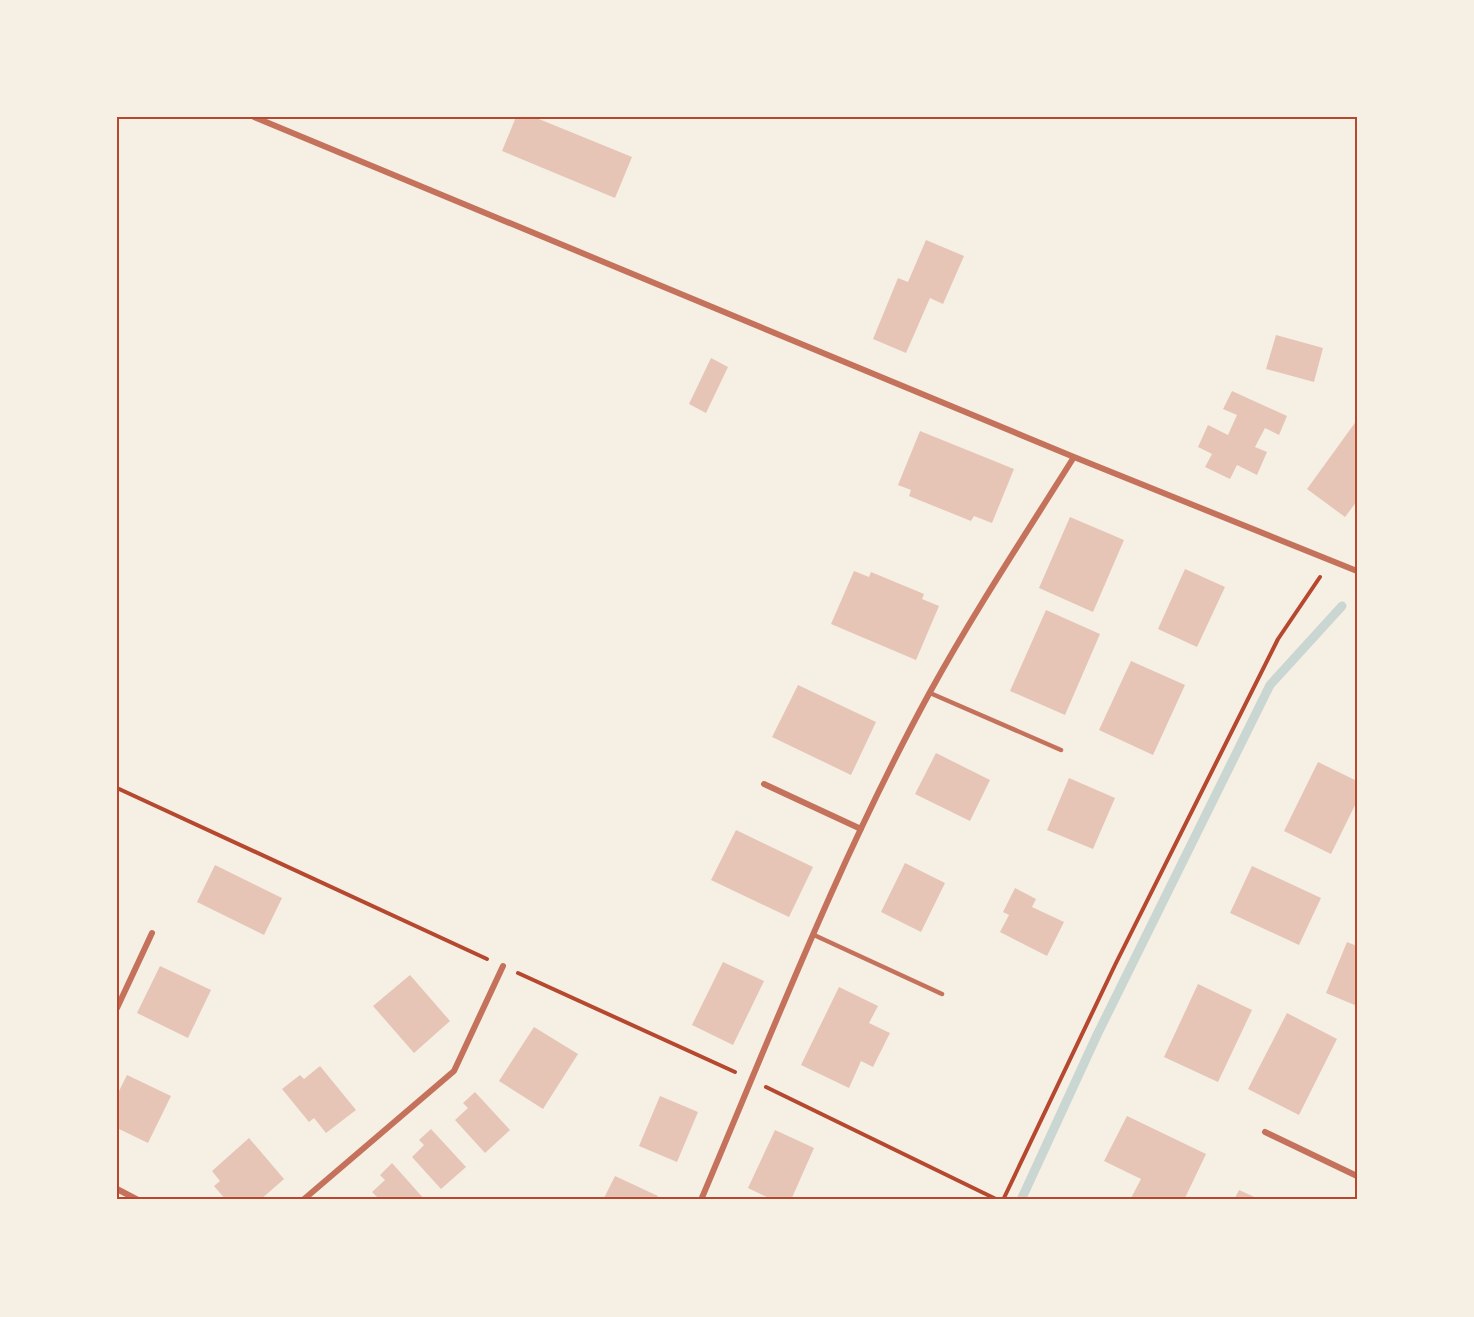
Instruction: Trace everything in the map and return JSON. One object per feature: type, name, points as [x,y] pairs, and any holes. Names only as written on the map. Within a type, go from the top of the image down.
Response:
[{"type":"street","points":[[254,117],[1074,457],[1357,571]]},
{"type":"street","points":[[701,1200],[861,829],[930,693],[1074,457]]},
{"type":"street","points":[[764,784],[861,829]]},
{"type":"street","points":[[117,1008],[152,933]]},
{"type":"street","points":[[303,1200],[454,1071],[503,966]]},
{"type":"street","points":[[1265,1132],[1357,1176]]},
{"type":"street","points":[[117,1189],[138,1200]]},
{"type":"lane","points":[[930,693],[1061,750]]},
{"type":"lane","points":[[814,935],[942,994]]},
{"type":"path","points":[[1003,1200],[1115,965],[1278,639],[1330,561]]},
{"type":"path","points":[[117,788],[752,1080],[998,1200]]},
{"type":"building","points":[[516,117],[534,117],[632,157],[615,198],[502,151]]},
{"type":"building","points":[[926,240],[964,256],[943,304],[930,298],[906,353],[873,339],[898,278],[908,282]]},
{"type":"building","points":[[1276,335],[1323,348],[1314,382],[1266,369]]},
{"type":"building","points":[[711,358],[728,367],[706,413],[689,404]]},
{"type":"building","points":[[1232,391],[1287,416],[1279,435],[1265,428],[1255,447],[1267,452],[1257,475],[1237,465],[1230,479],[1205,467],[1212,454],[1198,447],[1208,425],[1228,435],[1237,415],[1223,409]]},
{"type":"building","points":[[1357,420],[1357,501],[1345,517],[1307,489]]},
{"type":"building","points":[[920,431],[1014,469],[992,523],[974,516],[971,521],[909,496],[911,490],[898,485]]},
{"type":"building","points":[[1070,517],[1124,540],[1093,612],[1039,588]]},
{"type":"building","points":[[1185,569],[1225,587],[1197,647],[1158,629]]},
{"type":"building","points":[[854,571],[869,577],[871,572],[924,594],[922,599],[939,606],[916,660],[831,624]]},
{"type":"building","points":[[1046,610],[1100,634],[1065,715],[1010,691]]},
{"type":"building","points":[[1131,661],[1185,685],[1153,755],[1099,730]]},
{"type":"building","points":[[798,685],[876,722],[851,775],[772,737]]},
{"type":"building","points":[[936,753],[990,780],[970,821],[915,794]]},
{"type":"building","points":[[1318,762],[1357,781],[1357,801],[1331,854],[1284,831]]},
{"type":"building","points":[[1069,778],[1115,798],[1093,849],[1047,830]]},
{"type":"building","points":[[736,830],[813,867],[789,917],[711,880]]},
{"type":"building","points":[[905,863],[945,883],[921,932],[881,912]]},
{"type":"building","points":[[215,865],[282,898],[264,935],[197,902]]},
{"type":"building","points":[[1252,866],[1321,898],[1299,945],[1230,913]]},
{"type":"building","points":[[1015,888],[1036,899],[1032,907],[1064,922],[1047,956],[1000,932],[1009,915],[1003,912]]},
{"type":"building","points":[[1347,942],[1357,946],[1357,1006],[1326,993]]},
{"type":"building","points":[[723,962],[764,981],[733,1045],[692,1025]]},
{"type":"building","points":[[160,966],[211,990],[188,1038],[137,1013]]},
{"type":"building","points":[[410,975],[450,1021],[414,1053],[373,1006]]},
{"type":"building","points":[[1198,984],[1252,1010],[1218,1082],[1164,1057]]},
{"type":"building","points":[[839,987],[878,1006],[869,1023],[890,1033],[873,1067],[861,1061],[849,1088],[801,1065]]},
{"type":"building","points":[[1287,1013],[1337,1039],[1299,1115],[1248,1089]]},
{"type":"building","points":[[534,1027],[578,1054],[543,1109],[499,1081]]},
{"type":"building","points":[[320,1066],[356,1110],[326,1133],[314,1118],[309,1122],[282,1089],[300,1075],[304,1079]]},
{"type":"building","points":[[127,1075],[171,1096],[148,1143],[117,1128],[117,1095]]},
{"type":"building","points":[[475,1092],[510,1130],[485,1153],[455,1120],[468,1108],[463,1103]]},
{"type":"building","points":[[660,1096],[698,1112],[677,1162],[639,1146]]},
{"type":"building","points":[[1127,1116],[1206,1154],[1184,1200],[1130,1200],[1141,1179],[1104,1161]]},
{"type":"building","points":[[431,1129],[466,1167],[441,1189],[412,1157],[424,1145],[419,1140]]},
{"type":"building","points":[[775,1130],[814,1148],[791,1200],[773,1200],[748,1188]]},
{"type":"building","points":[[249,1138],[284,1179],[260,1200],[226,1200],[214,1186],[220,1181],[212,1171]]},
{"type":"building","points":[[392,1163],[425,1200],[380,1200],[372,1192],[385,1180],[380,1175]]},
{"type":"building","points":[[615,1176],[658,1196],[656,1200],[603,1200]]},
{"type":"building","points":[[1239,1190],[1261,1200],[1234,1200]]},
{"type":"waterway","points":[[1021,1200],[1097,1035],[1270,685],[1342,606]]}]
